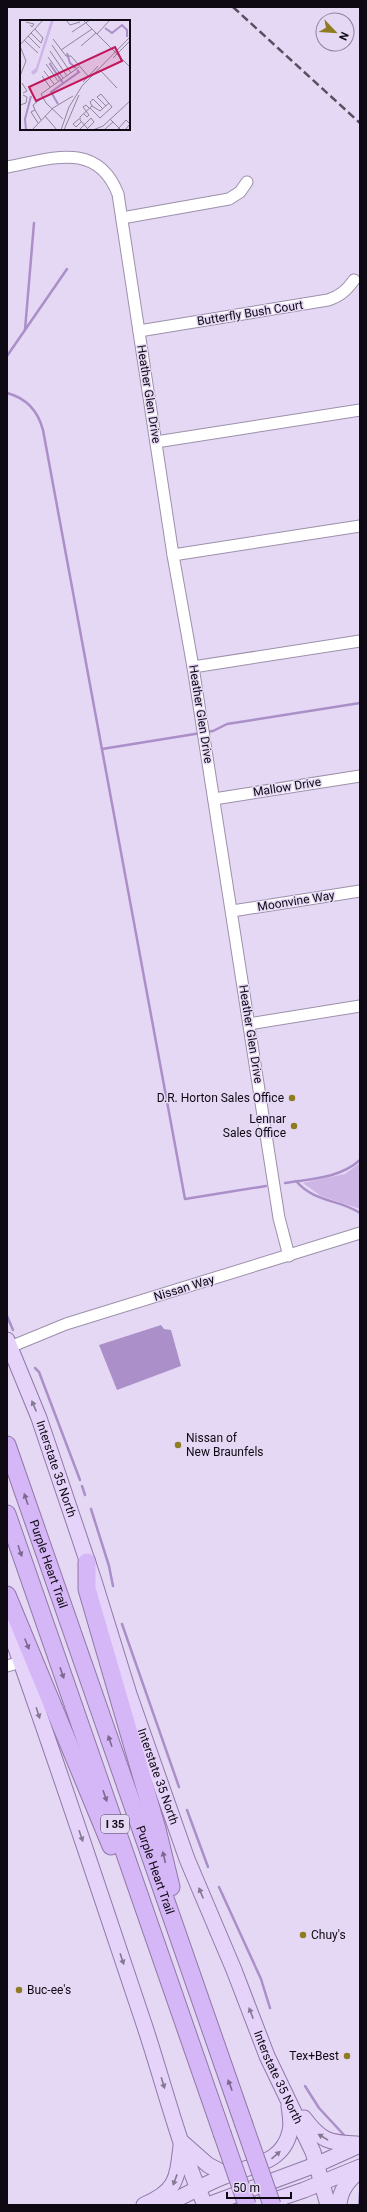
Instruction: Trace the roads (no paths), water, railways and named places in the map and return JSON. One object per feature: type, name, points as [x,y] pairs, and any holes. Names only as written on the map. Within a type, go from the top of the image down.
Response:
[{"type":"highway","name":"Purple Heart Trail","points":[[7,1445],[272,2205]]},
{"type":"highway","name":"Purple Heart Trail","points":[[7,1514],[247,2205]]},
{"type":"highway","points":[[87,1562],[88,1589],[157,1829],[170,1886],[194,1963],[210,2030]]},
{"type":"highway","points":[[7,1595],[106,1834],[170,2010],[222,2133]]},
{"type":"main road","name":"Interstate 35 North","points":[[9,1344],[38,1418],[87,1562],[129,1694],[187,1860],[234,1970],[267,2056],[289,2098],[318,2164],[328,2205]]},
{"type":"main road","points":[[7,1624],[14,1664],[134,1995],[181,2142],[204,2205]]},
{"type":"main road","points":[[289,2098],[319,2136],[334,2143],[360,2144]]},
{"type":"main road","points":[[164,2205],[227,2175],[266,2163],[275,2156],[284,2148],[291,2130],[289,2098]]},
{"type":"main road","points":[[181,2142],[208,2165],[227,2175]]},
{"type":"main road","points":[[144,2205],[161,2197],[174,2185],[177,2177],[181,2142]]},
{"type":"main road","points":[[208,2205],[318,2164],[360,2144]]},
{"type":"main road","points":[[260,2205],[323,2183],[360,2168]]},
{"type":"main road","points":[[339,2205],[340,2197],[344,2188],[360,2168]]},
{"type":"street","name":"Heather Glen Drive","points":[[7,167],[69,156],[80,157],[96,164],[108,173],[113,179],[118,194],[173,555],[202,723],[279,1218],[290,1256]]},
{"type":"street","points":[[122,218],[229,199],[240,192],[247,182]]},
{"type":"street","name":"Butterfly Bush Court","points":[[139,331],[328,300],[339,297],[347,290],[354,280]]},
{"type":"street","points":[[156,442],[360,410]]},
{"type":"street","points":[[173,555],[360,526]]},
{"type":"street","points":[[193,667],[360,641]]},
{"type":"street","name":"Mallow Drive","points":[[214,799],[360,776]]},
{"type":"street","name":"Moonvine Way","points":[[232,911],[360,891]]},
{"type":"street","points":[[249,1024],[360,1006]]},
{"type":"street","name":"Nissan Way","points":[[9,1344],[66,1324],[290,1256],[360,1233]]},
{"type":"waterway","points":[[25,330],[34,223]]},
{"type":"waterway","points":[[7,356],[67,269]]},
{"type":"waterway","points":[[7,393],[20,398],[30,406],[38,417],[43,430],[185,1199],[266,1186]]},
{"type":"waterway","points":[[206,732],[213,731],[227,724],[360,703]]},
{"type":"waterway","points":[[102,749],[201,733]]},
{"type":"waterway","points":[[285,1183],[325,1177],[344,1171],[360,1160]]},
{"type":"waterway","points":[[296,1181],[311,1193],[344,1205],[360,1213]]},
{"type":"waterway","points":[[7,1316],[13,1330]]},
{"type":"waterway","points":[[35,1368],[39,1372],[80,1480]]},
{"type":"waterway","points":[[82,1486],[85,1495]]},
{"type":"waterway","points":[[91,1509],[109,1566],[113,1586]]},
{"type":"waterway","points":[[122,1624],[179,1787]]},
{"type":"waterway","points":[[187,1810],[208,1867]]},
{"type":"waterway","points":[[219,1887],[261,1979],[270,2008]]},
{"type":"waterway","points":[[305,2086],[319,2108],[344,2135]]},
{"type":"waterway","points":[[359,2205],[360,2192]]},
{"type":"railway","points":[[233,7],[360,123]]},
{"type":"place","name":"D.R. Horton Sales Office","points":[[292,1098]]},
{"type":"place","name":"Lennar Sales Office","points":[[294,1126]]},
{"type":"place","name":"Nissan of New Braunfels","points":[[178,1445]]},
{"type":"place","name":"Chuy's","points":[[303,1935]]},
{"type":"place","name":"Buc-ee's","points":[[19,1990]]},
{"type":"place","name":"Tex+Best","points":[[347,2056]]}]
